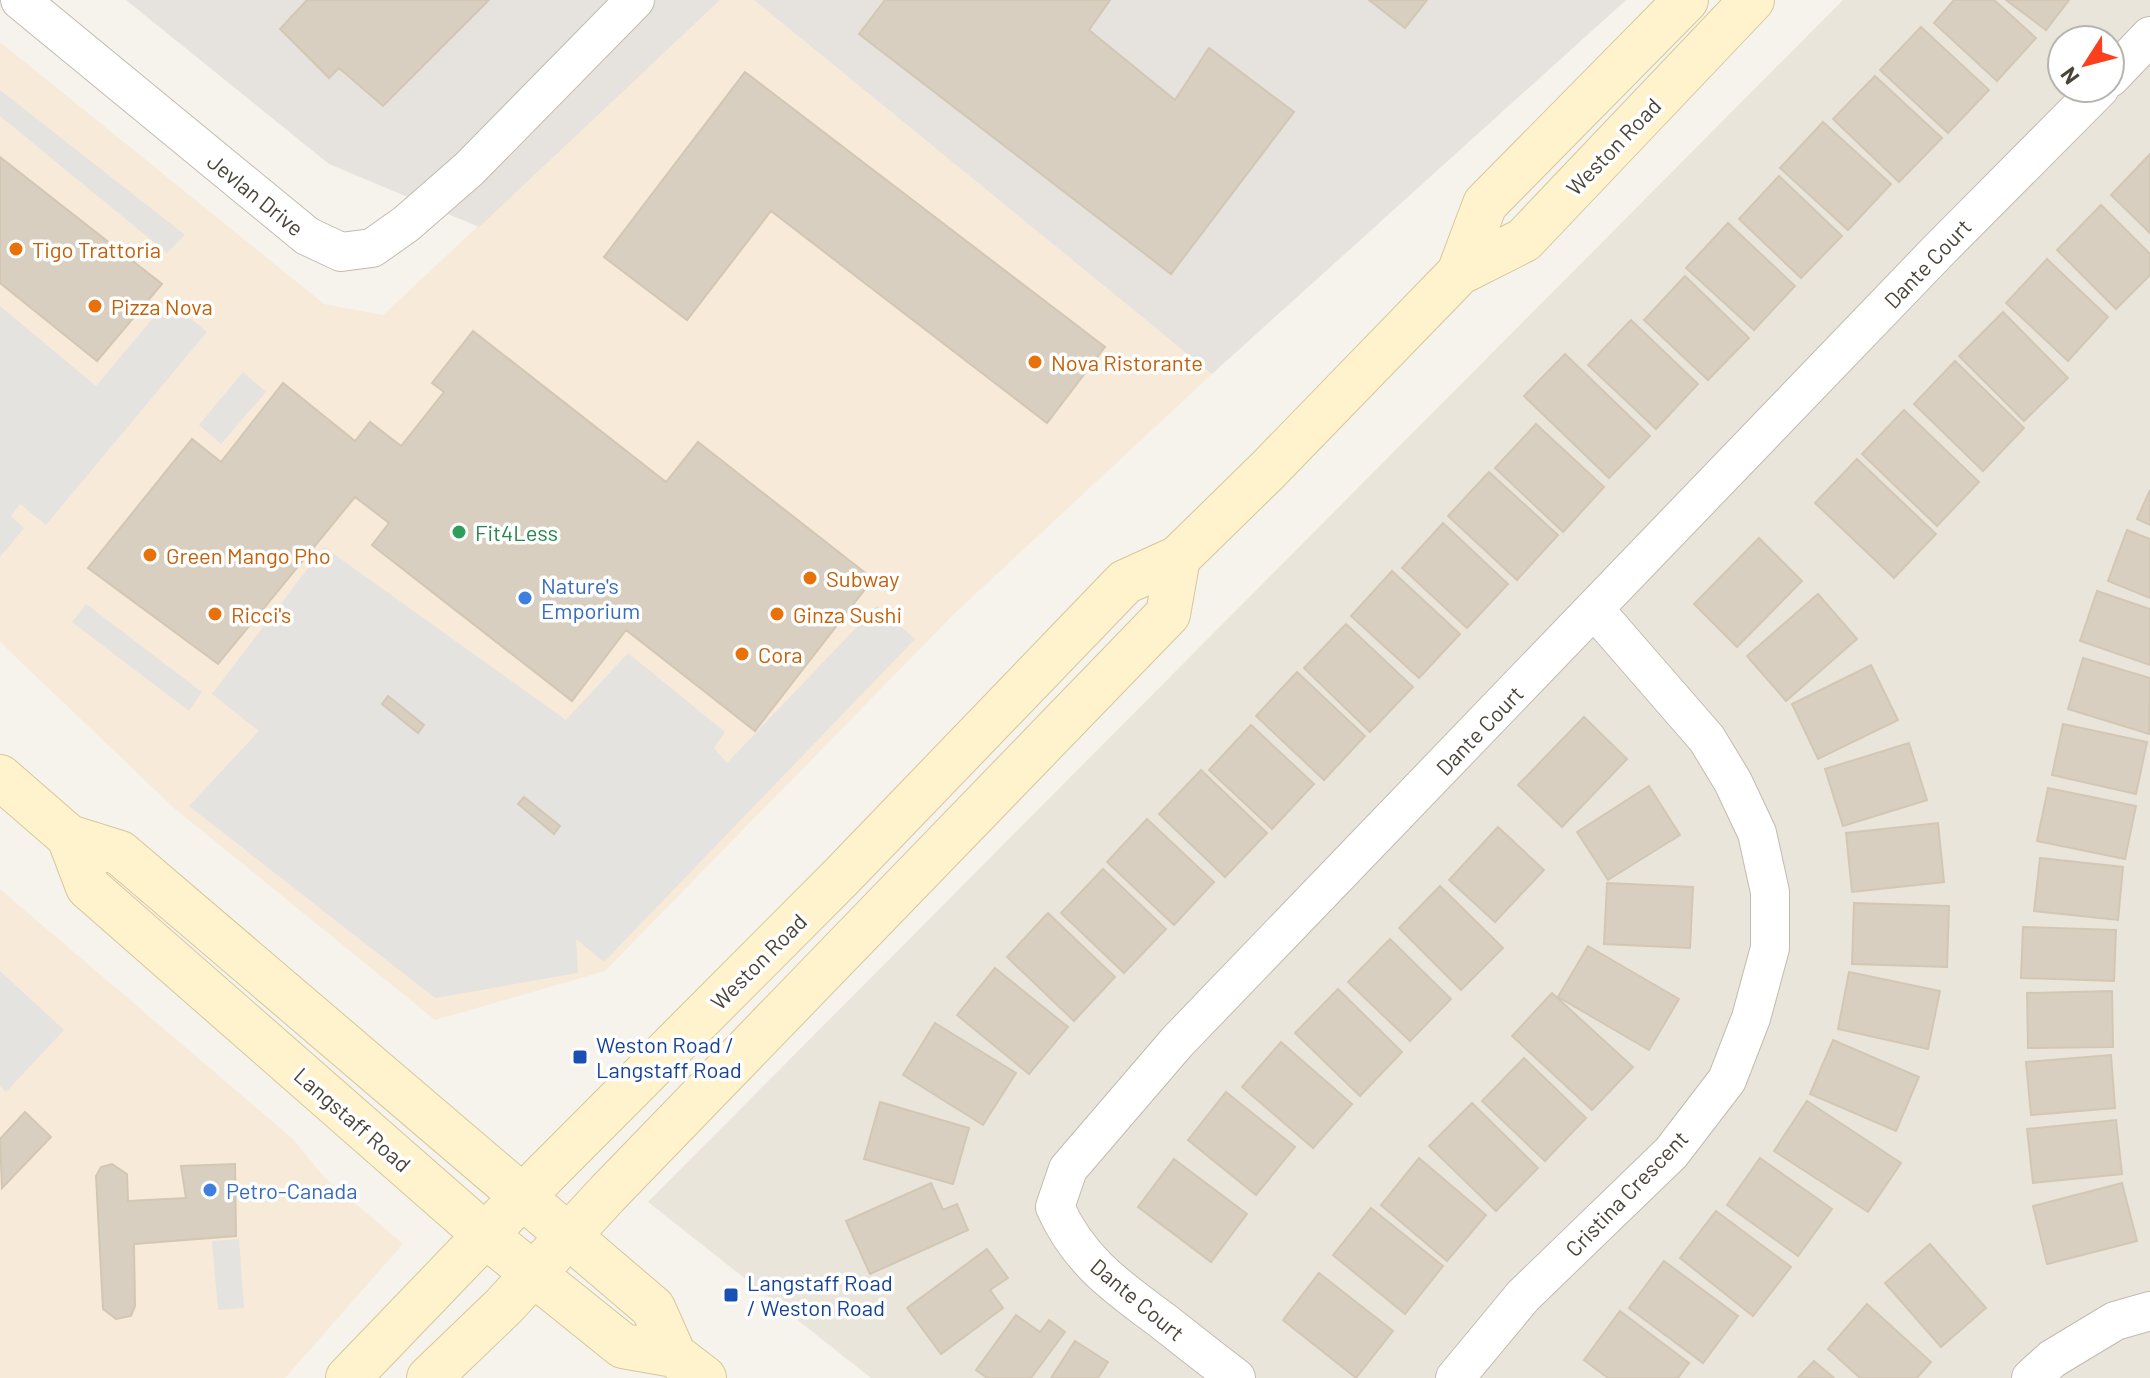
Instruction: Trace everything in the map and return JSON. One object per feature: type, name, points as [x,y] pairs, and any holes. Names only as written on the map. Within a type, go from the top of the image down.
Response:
[{"type":"main road","name":"Weston Road","points":[[1459,273],[1485,204],[1686,0]]},
{"type":"main road","name":"Weston Road","points":[[348,1378],[521,1198],[841,877],[1125,582],[1178,558],[1459,273],[1524,240],[1752,0]]},
{"type":"main road","points":[[429,1378],[534,1274],[607,1194],[1168,614],[1178,558]]},
{"type":"main road","name":"Langstaff Road","points":[[0,777],[69,837],[120,853],[653,1308],[689,1366]]},
{"type":"main road","name":"Langstaff Road","points":[[69,837],[88,887],[485,1235],[623,1346],[689,1366]]},
{"type":"street","name":"Jevlan Drive","points":[[20,0],[307,236],[341,252],[372,248],[406,224],[469,169],[635,0]]},
{"type":"street","points":[[2126,61],[2150,36]]},
{"type":"street","name":"Dante Court","points":[[1236,1378],[1105,1278],[1078,1247],[1064,1228],[1055,1207],[1068,1169],[1177,1042],[1940,249],[2084,104]]},
{"type":"street","name":"Cristina Crescent","points":[[1455,1378],[1523,1296],[1671,1153],[1727,1080],[1751,1018],[1770,948],[1770,892],[1757,833],[1733,782],[1707,739],[1594,609]]},
{"type":"street","points":[[2031,1378],[2052,1359],[2115,1321],[2150,1311]]},
{"type":"shaded area","points":[[126,0],[720,0],[479,227],[329,164]]},
{"type":"shaded area","points":[[720,0],[754,0],[1212,374],[953,615],[605,971],[435,1020],[174,808],[0,642],[0,42],[324,304],[383,315]]},
{"type":"shaded area","points":[[754,0],[1626,0],[1212,374]]},
{"type":"shaded area","points":[[1843,0],[2150,0],[2150,1378],[871,1378],[648,1202]]},
{"type":"shaded area","points":[[0,90],[185,235],[167,253],[0,116]]},
{"type":"shaded area","points":[[168,300],[207,332],[46,525],[20,504],[11,516],[24,528],[0,557],[0,306],[96,386]]},
{"type":"shaded area","points":[[243,372],[266,392],[221,444],[199,425]]},
{"type":"shaded area","points":[[324,547],[566,720],[628,653],[725,732],[714,748],[727,763],[877,606],[915,639],[604,962],[576,939],[578,973],[435,998],[189,806],[259,731],[212,694]]},
{"type":"shaded area","points":[[86,604],[202,692],[189,711],[72,622]]},
{"type":"shaded area","points":[[0,889],[294,1140],[324,1177],[403,1244],[285,1378],[0,1378]]},
{"type":"shaded area","points":[[0,971],[64,1030],[6,1092],[0,1086]]},
{"type":"shaded area","points":[[239,1239],[244,1308],[218,1310],[212,1241]]},
{"type":"building","points":[[307,0],[489,0],[383,106],[339,68],[329,78],[280,29]]},
{"type":"building","points":[[885,0],[1110,0],[1089,30],[1175,100],[1209,48],[1294,112],[1171,274],[859,34]]},
{"type":"building","points":[[1369,0],[1427,0],[1405,28]]},
{"type":"building","points":[[1954,0],[1994,0],[2036,38],[1997,81],[1934,23]]},
{"type":"building","points":[[2006,0],[2069,0],[2051,24],[2046,24],[2046,30]]},
{"type":"building","points":[[1921,27],[1989,90],[1948,133],[1880,70]]},
{"type":"building","points":[[745,72],[1105,347],[1047,423],[771,211],[687,320],[604,257]]},
{"type":"building","points":[[1875,76],[1942,138],[1899,182],[1833,119]]},
{"type":"building","points":[[1823,122],[1891,184],[1848,230],[1780,168]]},
{"type":"building","points":[[2150,154],[2150,233],[2111,195]]},
{"type":"building","points":[[0,157],[162,284],[97,361],[0,283]]},
{"type":"building","points":[[1779,176],[1842,236],[1801,278],[1739,219]]},
{"type":"building","points":[[2101,205],[2150,254],[2150,275],[2116,309],[2057,250]]},
{"type":"building","points":[[1728,223],[1795,286],[1754,330],[1686,268]]},
{"type":"building","points":[[2047,259],[2108,317],[2068,361],[2006,303]]},
{"type":"building","points":[[1685,276],[1749,338],[1708,380],[1644,320]]},
{"type":"building","points":[[2003,312],[2068,378],[2024,421],[1959,356]]},
{"type":"building","points":[[1631,320],[1698,384],[1656,429],[1588,365]]},
{"type":"building","points":[[473,331],[666,482],[698,442],[873,579],[755,731],[626,630],[572,701],[372,545],[389,523],[355,497],[218,664],[88,568],[192,439],[221,462],[283,383],[355,441],[370,422],[401,446],[444,392],[432,383]]},
{"type":"building","points":[[1565,354],[1650,436],[1609,478],[1524,396]]},
{"type":"building","points":[[1955,361],[2024,428],[1983,471],[1914,404]]},
{"type":"building","points":[[1904,410],[1979,482],[1937,526],[1862,454]]},
{"type":"building","points":[[1536,424],[1604,487],[1563,532],[1495,468]]},
{"type":"building","points":[[1857,459],[1936,534],[1894,578],[1815,503]]},
{"type":"building","points":[[1489,472],[1558,535],[1517,580],[1448,516]]},
{"type":"building","points":[[2150,490],[2150,525],[2137,519]]},
{"type":"building","points":[[1443,523],[1508,584],[1467,628],[1402,568]]},
{"type":"building","points":[[2127,530],[2150,539],[2150,598],[2108,581]]},
{"type":"building","points":[[1759,538],[1802,581],[1737,647],[1694,604]]},
{"type":"building","points":[[1392,571],[1460,634],[1419,678],[1351,616]]},
{"type":"building","points":[[2097,591],[2150,609],[2150,665],[2080,641]]},
{"type":"building","points":[[1818,594],[1857,639],[1786,701],[1747,656]]},
{"type":"building","points":[[1346,624],[1413,687],[1370,732],[1304,668]]},
{"type":"building","points":[[2083,658],[2150,678],[2149,734],[2068,709]]},
{"type":"building","points":[[1871,665],[1898,720],[1818,759],[1792,704]]},
{"type":"building","points":[[1297,672],[1365,736],[1324,780],[1256,716]]},
{"type":"building","points":[[388,696],[424,725],[418,733],[382,704]]},
{"type":"building","points":[[1584,717],[1627,759],[1562,827],[1518,785]]},
{"type":"building","points":[[2063,724],[2147,742],[2136,794],[2052,775]]},
{"type":"building","points":[[1251,725],[1314,784],[1272,829],[1209,770]]},
{"type":"building","points":[[1909,743],[1927,800],[1843,826],[1825,769]]},
{"type":"building","points":[[1201,770],[1267,833],[1225,877],[1159,814]]},
{"type":"building","points":[[1649,786],[1680,835],[1608,880],[1577,832]]},
{"type":"building","points":[[2048,788],[2136,806],[2125,859],[2037,841]]},
{"type":"building","points":[[524,797],[560,826],[554,834],[518,804]]},
{"type":"building","points":[[1147,819],[1214,882],[1174,925],[1107,862]]},
{"type":"building","points":[[1938,823],[1944,882],[1852,892],[1846,833]]},
{"type":"building","points":[[1498,827],[1544,870],[1495,922],[1449,880]]},
{"type":"building","points":[[2040,858],[2123,867],[2118,920],[2034,911]]},
{"type":"building","points":[[1103,869],[1166,929],[1124,973],[1061,913]]},
{"type":"building","points":[[1607,883],[1693,887],[1690,948],[1604,944]]},
{"type":"building","points":[[1440,886],[1503,948],[1461,990],[1399,928]]},
{"type":"building","points":[[1854,903],[1949,906],[1947,967],[1852,964]]},
{"type":"building","points":[[1048,913],[1115,977],[1074,1021],[1007,957]]},
{"type":"building","points":[[2023,927],[2116,930],[2114,981],[2021,978]]},
{"type":"building","points":[[1390,939],[1451,999],[1410,1041],[1348,982]]},
{"type":"building","points":[[1588,946],[1679,999],[1649,1050],[1558,997]]},
{"type":"building","points":[[995,968],[1068,1027],[1029,1074],[957,1015]]},
{"type":"building","points":[[1849,972],[1940,991],[1928,1049],[1838,1029]]},
{"type":"building","points":[[1338,989],[1402,1052],[1360,1096],[1295,1033]]},
{"type":"building","points":[[2112,991],[2113,1047],[2028,1048],[2027,993]]},
{"type":"building","points":[[1552,993],[1633,1067],[1592,1110],[1512,1036]]},
{"type":"building","points":[[935,1023],[1016,1073],[983,1125],[903,1075]]},
{"type":"building","points":[[1833,1040],[1919,1077],[1896,1131],[1810,1094]]},
{"type":"building","points":[[1281,1042],[1352,1104],[1313,1148],[1242,1087]]},
{"type":"building","points":[[2111,1055],[2115,1108],[2031,1115],[2026,1062]]},
{"type":"building","points":[[1524,1058],[1586,1118],[1545,1161],[1482,1101]]},
{"type":"building","points":[[1226,1092],[1295,1147],[1256,1195],[1188,1140]]},
{"type":"building","points":[[1807,1101],[1901,1163],[1868,1212],[1774,1151]]},
{"type":"building","points":[[880,1102],[969,1128],[953,1184],[864,1159]]},
{"type":"building","points":[[1472,1103],[1538,1168],[1496,1211],[1429,1146]]},
{"type":"building","points":[[25,1112],[51,1137],[2,1188],[0,1139]]},
{"type":"building","points":[[2116,1120],[2122,1174],[2033,1183],[2027,1129]]},
{"type":"building","points":[[1419,1158],[1486,1215],[1447,1261],[1381,1205]]},
{"type":"building","points":[[1760,1158],[1832,1209],[1798,1256],[1727,1205]]},
{"type":"building","points":[[1174,1159],[1247,1214],[1211,1262],[1138,1207]]},
{"type":"building","points":[[112,1164],[127,1174],[128,1201],[186,1198],[181,1166],[235,1164],[236,1236],[134,1244],[135,1306],[131,1316],[116,1319],[103,1309],[96,1176],[101,1167]]},
{"type":"building","points":[[931,1183],[943,1210],[957,1204],[968,1230],[870,1274],[846,1221]]},
{"type":"building","points":[[2122,1183],[2137,1241],[2047,1264],[2033,1206]]},
{"type":"building","points":[[1371,1208],[1443,1266],[1405,1314],[1333,1255]]},
{"type":"building","points":[[1716,1211],[1791,1267],[1753,1316],[1680,1258]]},
{"type":"building","points":[[1930,1244],[1986,1308],[1941,1347],[1885,1283]]},
{"type":"building","points":[[987,1249],[1008,1278],[990,1290],[1003,1308],[941,1354],[907,1308]]},
{"type":"building","points":[[1664,1261],[1738,1316],[1703,1363],[1629,1308]]},
{"type":"building","points":[[1319,1273],[1393,1331],[1356,1378],[1283,1320]]},
{"type":"building","points":[[1867,1304],[1931,1362],[1917,1378],[1860,1378],[1828,1349]]},
{"type":"building","points":[[1620,1311],[1689,1363],[1678,1378],[1608,1378],[1584,1360]]},
{"type":"building","points":[[1016,1315],[1040,1332],[1049,1320],[1065,1332],[1031,1378],[987,1378],[976,1370]]},
{"type":"building","points":[[1075,1341],[1108,1362],[1098,1378],[1051,1378]]},
{"type":"building","points":[[1814,1361],[1834,1378],[1798,1378]]},
{"type":"place","name":"Tigo Trattoria","points":[[16,249]]},
{"type":"place","name":"Pizza Nova","points":[[95,306]]},
{"type":"place","name":"Nova Ristorante","points":[[1035,362]]},
{"type":"place","name":"Fit4Less","points":[[459,532]]},
{"type":"place","name":"Green Mango Pho","points":[[150,555]]},
{"type":"place","name":"Subway","points":[[810,578]]},
{"type":"place","name":"Nature's Emporium","points":[[525,598]]},
{"type":"place","name":"Ricci's","points":[[215,614]]},
{"type":"place","name":"Ginza Sushi","points":[[777,614]]},
{"type":"place","name":"Cora","points":[[742,654]]},
{"type":"place","name":"Weston Road / Langstaff Road","points":[[580,1057]]},
{"type":"place","name":"Petro-Canada","points":[[210,1190]]},
{"type":"place","name":"Langstaff Road / Weston Road","points":[[731,1295]]}]
